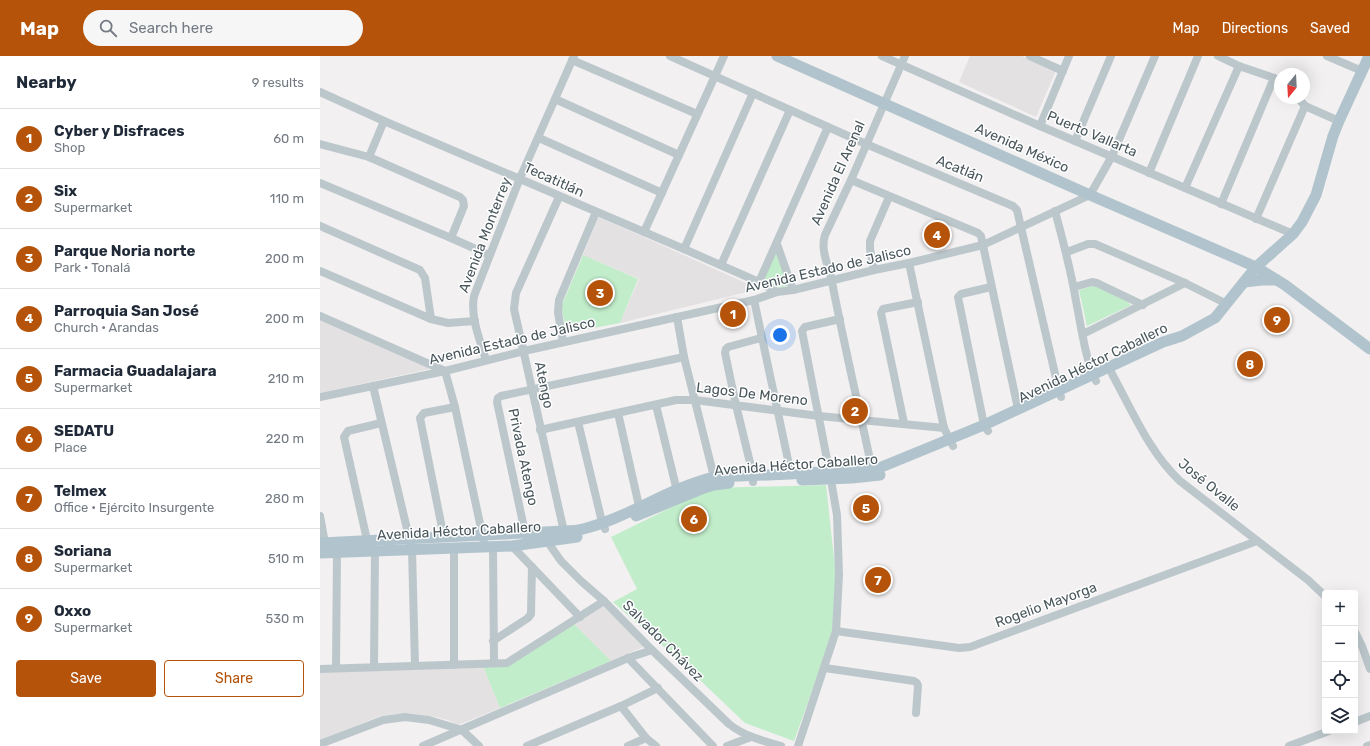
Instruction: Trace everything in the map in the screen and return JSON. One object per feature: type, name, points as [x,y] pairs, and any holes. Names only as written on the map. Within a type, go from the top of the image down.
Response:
[{"type":"main road","name":"Avenida México","points":[[777,56],[1256,267],[1278,280],[1370,349]]},
{"type":"main road","name":"Avenida Héctor Caballero","points":[[320,553],[454,548],[565,535],[582,529],[604,526],[677,494],[701,480],[714,477],[753,478],[830,476],[877,471],[951,443],[1060,394],[1111,370],[1163,342],[1182,336],[1215,318],[1256,267],[1293,234],[1302,222],[1316,195],[1339,121],[1368,62]]},
{"type":"main road","points":[[1244,282],[1278,280]]},
{"type":"main road","name":"Avenida Héctor Caballero","points":[[986,428],[1018,409],[1060,394]]},
{"type":"main road","name":"Avenida Héctor Caballero","points":[[604,526],[639,506],[677,494],[714,485],[753,478],[791,474],[830,476]]},
{"type":"main road","name":"Avenida Héctor Caballero","points":[[323,543],[444,538],[512,546],[526,539]]},
{"type":"street","name":"Acatlán","points":[[670,56],[866,144],[1010,204],[1017,210],[1060,394]]},
{"type":"street","points":[[644,232],[724,56]]},
{"type":"street","name":"Puerto Vallarta","points":[[882,56],[1040,126],[1293,234]]},
{"type":"street","name":"Avenida El Arenal","points":[[877,471],[862,419],[824,249],[824,241],[825,234],[851,180],[905,56]]},
{"type":"street","points":[[1030,56],[1063,71]]},
{"type":"street","points":[[1040,126],[1069,56]]},
{"type":"street","points":[[1075,141],[1111,56]]},
{"type":"street","points":[[1090,195],[1112,156],[1155,56]]},
{"type":"street","points":[[1149,173],[1198,56]]},
{"type":"street","points":[[1218,56],[1239,66],[1274,79]]},
{"type":"street","points":[[1328,56],[1368,62]]},
{"type":"street","points":[[573,58],[698,114]]},
{"type":"street","name":"Avenida Monterrey","points":[[486,360],[475,321],[474,300],[520,178],[539,138],[573,58]]},
{"type":"street","points":[[1185,188],[1239,66]]},
{"type":"street","points":[[1221,204],[1274,87]]},
{"type":"street","name":"Tecatitlán","points":[[320,92],[384,121],[684,249],[759,282],[777,292]]},
{"type":"street","points":[[684,249],[753,93]]},
{"type":"street","points":[[555,99],[679,155]]},
{"type":"street","points":[[1256,219],[1305,106],[1339,121]]},
{"type":"street","points":[[721,266],[790,110]]},
{"type":"street","points":[[369,157],[384,121]]},
{"type":"street","points":[[759,282],[828,127]]},
{"type":"street","points":[[539,138],[662,193]]},
{"type":"street","points":[[320,144],[369,157],[460,197],[463,200],[464,206],[451,238]]},
{"type":"street","points":[[851,180],[978,233],[982,238],[991,287],[1018,409]]},
{"type":"street","points":[[320,183],[490,255]]},
{"type":"street","name":"Avenida Estado de Jalisco","points":[[320,397],[445,371],[524,351],[754,300],[777,292],[793,290],[983,245],[1090,195]]},
{"type":"street","name":"Atengo","points":[[560,196],[516,294],[514,309],[540,430],[565,535]]},
{"type":"street","points":[[874,270],[870,241],[890,197]]},
{"type":"street","points":[[1055,211],[1067,252],[1082,334],[1094,378]]},
{"type":"street","points":[[563,342],[558,312],[559,300],[596,212]]},
{"type":"street","points":[[320,226],[420,270],[425,278],[431,319]]},
{"type":"street","points":[[777,244],[793,290]]},
{"type":"street","points":[[1067,252],[1088,244],[1095,244],[1185,283],[1227,304]]},
{"type":"street","points":[[909,263],[944,428],[951,443]]},
{"type":"street","points":[[320,271],[431,319],[448,323],[475,321]]},
{"type":"street","points":[[1074,287],[1092,282],[1097,283],[1143,305]]},
{"type":"street","points":[[1082,334],[1185,283]]},
{"type":"street","points":[[986,428],[958,297],[961,294],[991,287]]},
{"type":"street","points":[[754,300],[791,474]]},
{"type":"street","points":[[904,423],[881,313],[883,309],[918,302]]},
{"type":"street","points":[[320,316],[445,371],[487,543],[494,663]]},
{"type":"street","points":[[677,317],[684,357],[714,477]]},
{"type":"street","points":[[798,746],[836,631],[840,575],[837,515],[802,333],[805,327],[840,320]]},
{"type":"street","points":[[753,478],[725,352],[728,347],[761,338]]},
{"type":"street","name":"Privada Atengo","points":[[526,539],[497,402],[498,398],[532,389],[684,357]]},
{"type":"street","name":"José Ovalle","points":[[1111,370],[1141,428],[1167,469],[1180,481],[1308,580],[1322,593]]},
{"type":"street","points":[[373,386],[412,550],[415,665]]},
{"type":"street","name":"Lagos De Moreno","points":[[540,430],[676,400],[695,400],[819,416],[944,428]]},
{"type":"street","points":[[656,405],[677,494]]},
{"type":"street","points":[[444,538],[420,418],[424,413],[455,407]]},
{"type":"street","points":[[618,413],[639,506]]},
{"type":"street","points":[[578,422],[604,526]]},
{"type":"street","points":[[367,540],[344,437],[348,431],[381,424]]},
{"type":"street","points":[[320,516],[323,543]]},
{"type":"street","name":"Salvador Chávez","points":[[545,537],[561,561],[604,601],[652,650],[729,724],[760,743],[781,746]]},
{"type":"street","name":"Rogelio Mayorga","points":[[836,631],[959,648],[970,647],[1257,541]]},
{"type":"street","points":[[512,546],[580,617]]},
{"type":"street","points":[[454,548],[454,665]]},
{"type":"street","points":[[374,667],[375,550]]},
{"type":"street","points":[[336,668],[337,552]]},
{"type":"street","points":[[493,641],[531,614],[532,567]]},
{"type":"street","points":[[320,669],[415,665],[501,664],[510,662],[604,601]]},
{"type":"street","points":[[1358,638],[1370,669]]},
{"type":"street","points":[[424,746],[628,658],[652,650]]},
{"type":"street","points":[[628,658],[713,746]]},
{"type":"street","points":[[825,668],[914,681],[918,686],[916,713]]},
{"type":"street","points":[[527,746],[621,706],[658,688]]},
{"type":"street","points":[[621,706],[646,738],[656,746]]},
{"type":"street","points":[[1358,721],[1370,716]]},
{"type":"street","points":[[320,744],[383,720],[405,717],[429,720],[462,730],[479,746]]},
{"type":"street","points":[[1289,746],[1322,734]]},
{"type":"street","points":[[727,746],[751,737]]},
{"type":"street","points":[[628,746],[646,738]]},
{"type":"street","points":[[1366,746],[1370,745]]},
{"type":"shaded area","points":[[970,56],[1022,56],[1054,70],[1055,73],[1036,117],[959,82]]},
{"type":"shaded area","points":[[598,217],[759,289],[620,323],[639,279],[583,255]]},
{"type":"shaded area","points":[[320,318],[434,368],[320,393]]},
{"type":"shaded area","points":[[601,604],[646,646],[610,661],[572,622]]},
{"type":"shaded area","points":[[483,666],[500,708],[458,725],[448,720],[409,713],[380,716],[320,740],[320,670]]},
{"type":"green space","points":[[776,251],[788,286],[776,288],[763,281]]},
{"type":"green space","points":[[583,255],[638,279],[620,323],[567,333],[561,307]]},
{"type":"green space","points":[[1096,286],[1125,300],[1131,305],[1087,326],[1079,290]]},
{"type":"green space","points":[[826,485],[836,576],[835,627],[794,741],[745,723],[681,662],[613,602],[637,589],[611,537],[711,488]]},
{"type":"green space","points":[[572,622],[611,661],[500,708],[483,666],[507,665]]},
{"type":"place","name":"Parroquia San José","points":[[937,235]]},
{"type":"place","name":"Parque Noria norte","points":[[600,293]]},
{"type":"place","name":"Cyber y Disfraces","points":[[733,314]]},
{"type":"place","name":"Oxxo","points":[[1277,320]]},
{"type":"place","name":"Soriana","points":[[1250,364]]},
{"type":"place","name":"Six","points":[[855,411]]},
{"type":"place","name":"Farmacia Guadalajara","points":[[866,508]]},
{"type":"place","name":"SEDATU","points":[[694,519]]},
{"type":"place","name":"Telmex","points":[[878,580]]}]
